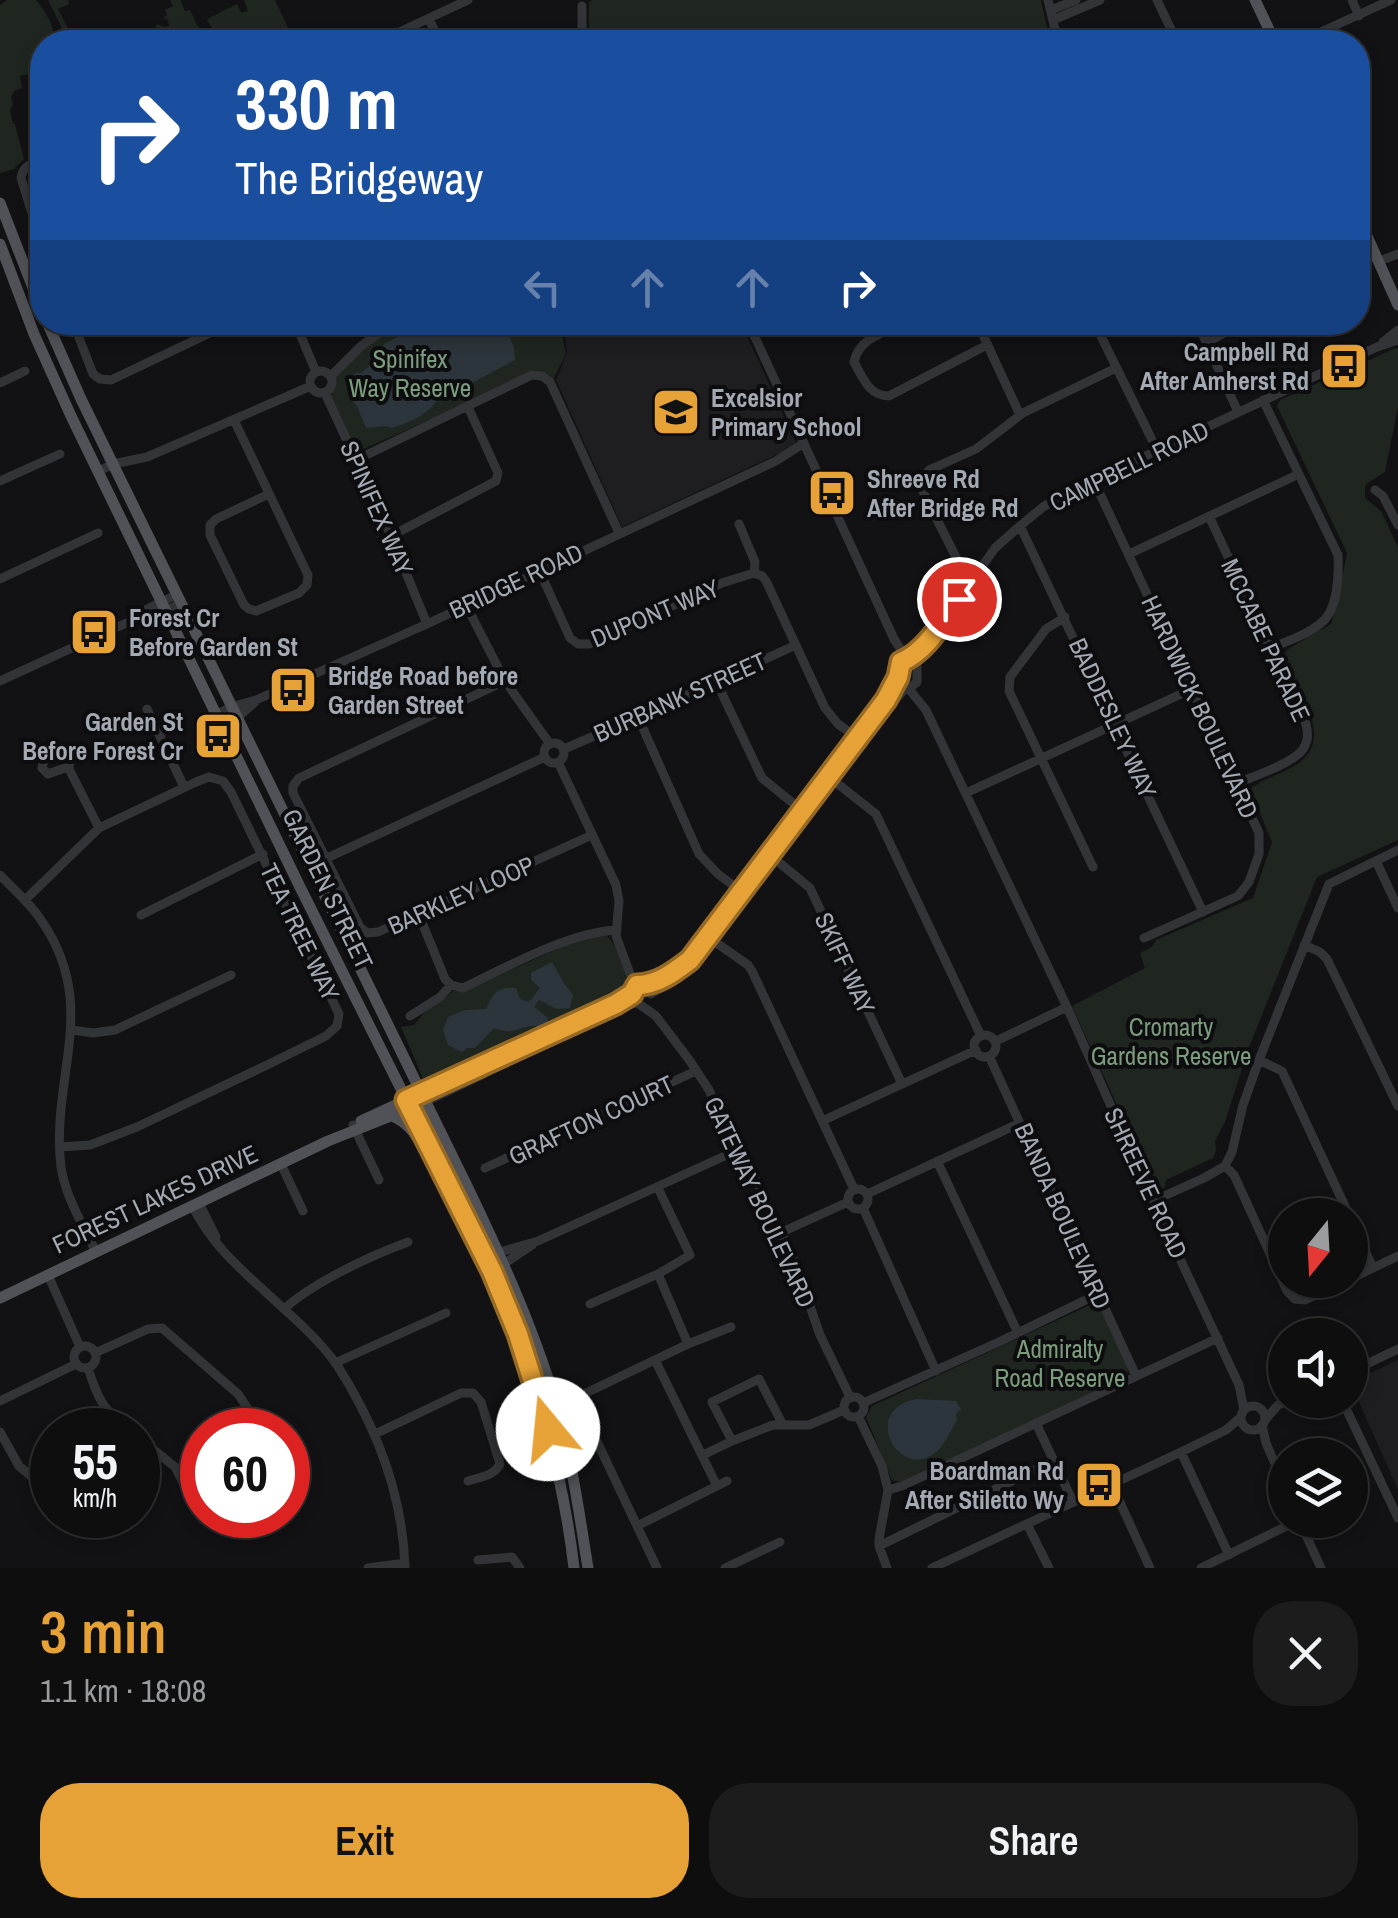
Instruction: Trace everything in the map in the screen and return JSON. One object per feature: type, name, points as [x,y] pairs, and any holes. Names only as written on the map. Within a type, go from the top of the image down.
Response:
[{"type":"main road","points":[[1255,0],[1269,30]]},
{"type":"main road","points":[[0,204],[30,280]]},
{"type":"main road","points":[[1370,243],[1398,305]]},
{"type":"main road","name":"GARDEN STREET","points":[[0,244],[30,322]]},
{"type":"main road","name":"GARDEN STREET","points":[[35,335],[98,472],[449,1189],[491,1254]]},
{"type":"main road","name":"GARDEN STREET","points":[[53,335],[178,600],[423,1097],[491,1254],[518,1298],[552,1390],[588,1568]]},
{"type":"main road","points":[[377,1113],[391,1101],[398,1083]]},
{"type":"main road","points":[[409,1104],[423,1097]]},
{"type":"main road","name":"FOREST LAKES DRIVE","points":[[0,1298],[328,1141],[377,1113],[409,1104]]},
{"type":"main road","name":"FOREST LAKES DRIVE","points":[[354,1128],[392,1116],[409,1104]]},
{"type":"main road","points":[[392,1116],[414,1132],[438,1180],[449,1189]]},
{"type":"main road","name":"GARDEN STREET","points":[[498,1268],[548,1429],[574,1568]]},
{"type":"street","points":[[404,30],[468,0]]},
{"type":"street","points":[[1051,10],[1076,0]]},
{"type":"street","points":[[1051,10],[1100,0]]},
{"type":"street","points":[[1157,0],[1171,30]]},
{"type":"street","points":[[1352,0],[1359,16]]},
{"type":"street","points":[[1327,30],[1391,0]]},
{"type":"street","points":[[582,6],[582,30]]},
{"type":"street","points":[[428,19],[434,30]]},
{"type":"street","points":[[30,164],[22,170],[21,178],[30,206]]},
{"type":"street","points":[[1379,261],[1398,254]]},
{"type":"street","name":"CAMPBELL ROAD","points":[[1377,347],[1398,330]]},
{"type":"street","points":[[78,335],[93,374],[111,380],[206,335]]},
{"type":"street","points":[[300,335],[316,372]]},
{"type":"street","points":[[331,376],[377,335]]},
{"type":"street","name":"SHREEVE ROAD","points":[[754,335],[1268,1448]]},
{"type":"street","points":[[879,335],[856,350],[854,362],[879,396],[890,396],[988,345]]},
{"type":"street","points":[[983,335],[1020,415]]},
{"type":"street","points":[[1100,335],[1157,450]]},
{"type":"street","points":[[1203,335],[1238,412]]},
{"type":"street","points":[[1206,343],[1220,335]]},
{"type":"street","name":"CAMPBELL ROAD","points":[[860,740],[912,682],[929,642],[995,548],[1049,504],[1093,479],[1398,340]]},
{"type":"street","points":[[974,576],[960,565],[922,492],[922,479],[929,470],[976,449],[1020,415],[1116,368]]},
{"type":"street","points":[[324,371],[331,376],[332,387],[325,393],[311,386],[316,372],[324,371]]},
{"type":"street","points":[[0,382],[25,372]]},
{"type":"street","points":[[356,460],[532,375],[542,376],[550,382],[620,533]]},
{"type":"street","points":[[106,486],[147,457],[311,386]]},
{"type":"street","name":"SPINIFEX WAY","points":[[325,393],[427,624]]},
{"type":"street","points":[[1263,400],[1338,555],[1339,568],[1331,608],[1320,624],[1270,648]]},
{"type":"street","points":[[391,536],[496,481],[498,473],[468,407]]},
{"type":"street","points":[[234,420],[270,494],[308,575],[307,585],[298,594],[256,612],[244,604],[210,534],[210,526],[216,519],[270,494]]},
{"type":"street","name":"BRIDGE ROAD","points":[[220,720],[776,462],[804,443]]},
{"type":"street","points":[[0,481],[60,454]]},
{"type":"street","name":"BRIDGE ROAD","points":[[776,462],[809,454]]},
{"type":"street","points":[[98,472],[113,464],[147,457]]},
{"type":"street","points":[[1129,554],[1300,474]]},
{"type":"street","name":"HARDWICK BOULEVARD","points":[[1093,479],[1259,833],[1259,854],[1238,896],[1144,938]]},
{"type":"street","points":[[1375,490],[1384,496],[1398,526]]},
{"type":"street","name":"MCCABE PARADE","points":[[1209,516],[1306,724],[1306,742],[1296,757],[1235,784]]},
{"type":"street","points":[[423,1097],[482,1074],[613,1010],[687,962],[710,938],[860,740],[825,708],[766,581],[754,573],[755,562],[738,524]]},
{"type":"street","name":"BADDESLEY WAY","points":[[1020,526],[1203,912]]},
{"type":"street","points":[[0,578],[98,533]]},
{"type":"street","name":"DUPONT WAY","points":[[539,570],[570,638],[578,644],[590,644],[722,583],[754,573]]},
{"type":"street","points":[[0,681],[139,618],[148,618],[178,600]]},
{"type":"street","points":[[466,604],[505,681],[550,744],[544,750],[545,757],[558,762]]},
{"type":"street","points":[[1065,618],[1046,629],[1008,683],[1093,867]]},
{"type":"street","name":"CAMPBELL ROAD","points":[[860,740],[904,665],[929,642]]},
{"type":"street","name":"BURBANK STREET","points":[[564,749],[796,645]]},
{"type":"street","name":"SHREEVE ROAD","points":[[904,665],[917,666],[912,682]]},
{"type":"street","name":"BARKLEY LOOP","points":[[505,681],[298,778],[293,786],[293,793],[360,927],[367,933],[378,932],[592,835]]},
{"type":"street","points":[[716,682],[762,778],[805,813]]},
{"type":"street","points":[[966,793],[1192,690]]},
{"type":"street","points":[[147,709],[184,787]]},
{"type":"street","points":[[638,718],[700,854],[744,894]]},
{"type":"street","name":"BURBANK STREET","points":[[550,744],[557,743],[564,749],[558,762]]},
{"type":"street","points":[[327,858],[545,757]]},
{"type":"street","name":"GATEWAY BOULEVARD","points":[[558,762],[616,885],[616,930],[628,966],[642,994],[709,1090],[737,1140],[850,1397]]},
{"type":"street","points":[[69,770],[99,828]]},
{"type":"street","name":"TEA TREE WAY","points":[[25,900],[99,828],[209,777],[223,781],[263,854],[339,1014],[337,1026],[326,1036],[137,1127],[90,1145],[60,1148]]},
{"type":"street","points":[[831,779],[876,814],[981,1036]]},
{"type":"street","points":[[1153,1201],[1225,1166],[1259,1060],[1328,884],[1398,850]]},
{"type":"street","points":[[140,915],[263,854]]},
{"type":"street","name":"SKIFF WAY","points":[[772,857],[810,888],[902,1084]]},
{"type":"street","points":[[1376,860],[1398,908]]},
{"type":"street","points":[[0,875],[41,920],[56,944],[67,975],[72,1030],[62,1102],[62,1169],[96,1252]]},
{"type":"street","points":[[418,915],[445,979],[463,988],[571,939],[616,930]]},
{"type":"street","points":[[710,938],[752,971],[854,1189]]},
{"type":"street","points":[[1304,945],[1327,959],[1398,1106]]},
{"type":"street","points":[[72,1030],[115,1030],[231,975]]},
{"type":"street","points":[[410,1016],[451,985]]},
{"type":"street","points":[[996,1041],[1067,1007]]},
{"type":"street","points":[[989,1035],[996,1041],[996,1050],[989,1056],[981,1056],[976,1050],[976,1041],[981,1036],[989,1035]]},
{"type":"street","points":[[822,1121],[976,1050]]},
{"type":"street","name":"BANDA BOULEVARD","points":[[989,1056],[1136,1376]]},
{"type":"street","points":[[1259,1060],[1282,1072],[1340,1198]]},
{"type":"street","name":"GRAFTON COURT","points":[[485,1168],[696,1071]]},
{"type":"street","points":[[867,1194],[1020,1123]]},
{"type":"street","points":[[354,1128],[380,1180]]},
{"type":"street","points":[[491,1254],[538,1241],[740,1149]]},
{"type":"street","points":[[938,1161],[1018,1333]]},
{"type":"street","points":[[281,1164],[304,1211]]},
{"type":"street","points":[[1225,1166],[1234,1176],[1268,1249]]},
{"type":"street","points":[[590,1304],[690,1255],[658,1188]]},
{"type":"street","points":[[854,1189],[867,1194],[868,1202],[863,1208],[854,1208],[848,1202],[848,1194],[854,1189]]},
{"type":"street","points":[[780,1233],[848,1202]]},
{"type":"street","points":[[195,1205],[211,1237],[232,1263],[335,1362],[374,1434],[399,1512],[405,1566],[368,1568]]},
{"type":"street","points":[[863,1208],[936,1371]]},
{"type":"street","points":[[498,1268],[538,1241]]},
{"type":"street","points":[[284,1309],[300,1295],[408,1242]]},
{"type":"street","points":[[1368,1270],[1398,1256]]},
{"type":"street","points":[[1368,1257],[1373,1268]]},
{"type":"street","points":[[48,1274],[80,1347]]},
{"type":"street","points":[[658,1274],[688,1344]]},
{"type":"street","points":[[863,1403],[1098,1294]]},
{"type":"street","points":[[335,1362],[446,1314]]},
{"type":"street","points":[[657,1568],[581,1408],[584,1394],[731,1327]]},
{"type":"street","points":[[95,1353],[148,1328],[162,1328],[238,1394],[247,1408]]},
{"type":"street","points":[[888,1490],[1218,1338]]},
{"type":"street","points":[[88,1346],[95,1353],[88,1368],[76,1364],[74,1352],[80,1347],[88,1346]]},
{"type":"street","points":[[1368,1363],[1398,1349]]},
{"type":"street","points":[[655,1360],[717,1486]]},
{"type":"street","points":[[0,1401],[76,1364]]},
{"type":"street","points":[[88,1368],[104,1408]]},
{"type":"street","points":[[732,1441],[712,1402],[759,1379],[782,1425]]},
{"type":"street","points":[[374,1434],[461,1393],[473,1393],[481,1402],[500,1464],[491,1474],[468,1481]]},
{"type":"street","points":[[850,1397],[863,1403],[864,1409],[858,1416],[844,1410],[850,1397]]},
{"type":"street","points":[[703,1455],[773,1425],[809,1424],[844,1410]]},
{"type":"street","points":[[932,1568],[1268,1411]]},
{"type":"street","points":[[858,1416],[882,1466],[888,1490],[879,1546],[888,1565]]},
{"type":"street","points":[[1351,1418],[1398,1518]]},
{"type":"street","points":[[1036,1423],[1072,1502]]},
{"type":"street","points":[[0,1432],[19,1466],[30,1475]]},
{"type":"street","points":[[1181,1452],[1229,1555]]},
{"type":"street","points":[[160,1455],[180,1477]]},
{"type":"street","points":[[879,1546],[1053,1461]]},
{"type":"street","points":[[637,1526],[727,1480]]},
{"type":"street","points":[[1112,1485],[1150,1568]]},
{"type":"street","points":[[1028,1524],[1049,1568]]},
{"type":"street","points":[[1202,1568],[1268,1536]]},
{"type":"street","points":[[1307,1538],[1321,1568]]},
{"type":"street","points":[[725,1568],[780,1542]]},
{"type":"street","points":[[478,1560],[512,1556],[520,1568]]},
{"type":"shaded area","points":[[402,335],[508,335],[515,360],[436,402],[410,421],[392,428],[366,428],[350,398],[355,373],[361,373],[374,362],[384,344]]},
{"type":"shaded area","name":"Excelsior Primary School","points":[[565,335],[747,335],[797,445],[622,527],[556,380],[567,353]]},
{"type":"shaded area","points":[[552,962],[573,995],[570,1008],[557,1009],[539,1000],[534,1007],[548,1018],[547,1025],[510,1031],[494,1028],[475,1048],[462,1052],[448,1045],[443,1030],[448,1017],[465,1010],[486,1009],[494,995],[505,988],[516,988],[520,999],[529,1002],[540,988],[531,980],[531,973]]},
{"type":"shaded area","points":[[1398,1360],[1398,1490],[1366,1418],[1368,1374]]},
{"type":"shaded area","points":[[916,1399],[956,1401],[961,1409],[941,1446],[922,1459],[909,1458],[899,1451],[888,1429],[890,1416],[899,1406]]},
{"type":"green space","points":[[7,0],[36,0],[53,30],[30,30],[30,74],[20,76],[22,88],[14,91],[10,110],[24,159],[14,169],[0,173],[0,5]]},
{"type":"green space","points":[[48,0],[68,0],[69,4],[58,9],[69,30],[62,30]]},
{"type":"green space","points":[[170,0],[180,0],[199,30],[155,28],[157,24],[169,26],[163,18],[167,15],[165,10],[173,6]]},
{"type":"green space","points":[[244,0],[275,0],[289,30],[214,30],[207,21],[237,4],[241,13],[248,11]]},
{"type":"green space","points":[[1041,0],[1047,30],[589,30],[589,2]]},
{"type":"green space","name":"Spinifex Way Reserve","points":[[380,335],[562,335],[566,354],[553,380],[535,370],[354,453],[330,399],[338,370]]},
{"type":"green space","name":"Cromarty Gardens Reserve","points":[[1396,348],[1398,407],[1385,472],[1365,485],[1365,498],[1381,511],[1398,547],[1398,840],[1317,877],[1248,1050],[1215,1141],[1213,1158],[1166,1180],[1165,1187],[1156,1191],[1072,1006],[1145,968],[1140,953],[1156,940],[1253,898],[1272,842],[1250,789],[1299,763],[1310,752],[1314,739],[1309,710],[1284,654],[1331,624],[1347,553],[1277,406],[1280,400]]},
{"type":"green space","points":[[605,934],[622,962],[625,995],[439,1082],[424,1081],[401,1027],[414,1025],[426,1010],[453,991],[464,991],[584,937]]},
{"type":"green space","name":"Admiralty Road Reserve","points":[[1094,1305],[1102,1311],[1128,1368],[1127,1377],[900,1482],[892,1480],[866,1417],[872,1406]]},
{"type":"place","name":"Campbell Rd After Amherst Rd","points":[[1344,366]]},
{"type":"place","name":"Excelsior Primary School","points":[[676,412]]},
{"type":"place","name":"Shreeve Rd After Bridge Rd","points":[[832,493]]},
{"type":"place","name":"Forest Cr Before Garden St","points":[[94,632]]},
{"type":"place","name":"Bridge Road before Garden Street","points":[[293,690]]},
{"type":"place","name":"Garden St Before Forest Cr","points":[[218,736]]},
{"type":"place","name":"Boardman Rd After Stiletto Wy","points":[[1099,1485]]},
{"type":"route","points":[[548,1429],[518,1334],[486,1256],[406,1100],[616,1004],[632,994],[637,985],[648,986],[690,960],[886,700],[901,662],[911,660],[929,642],[959,599]]}]
